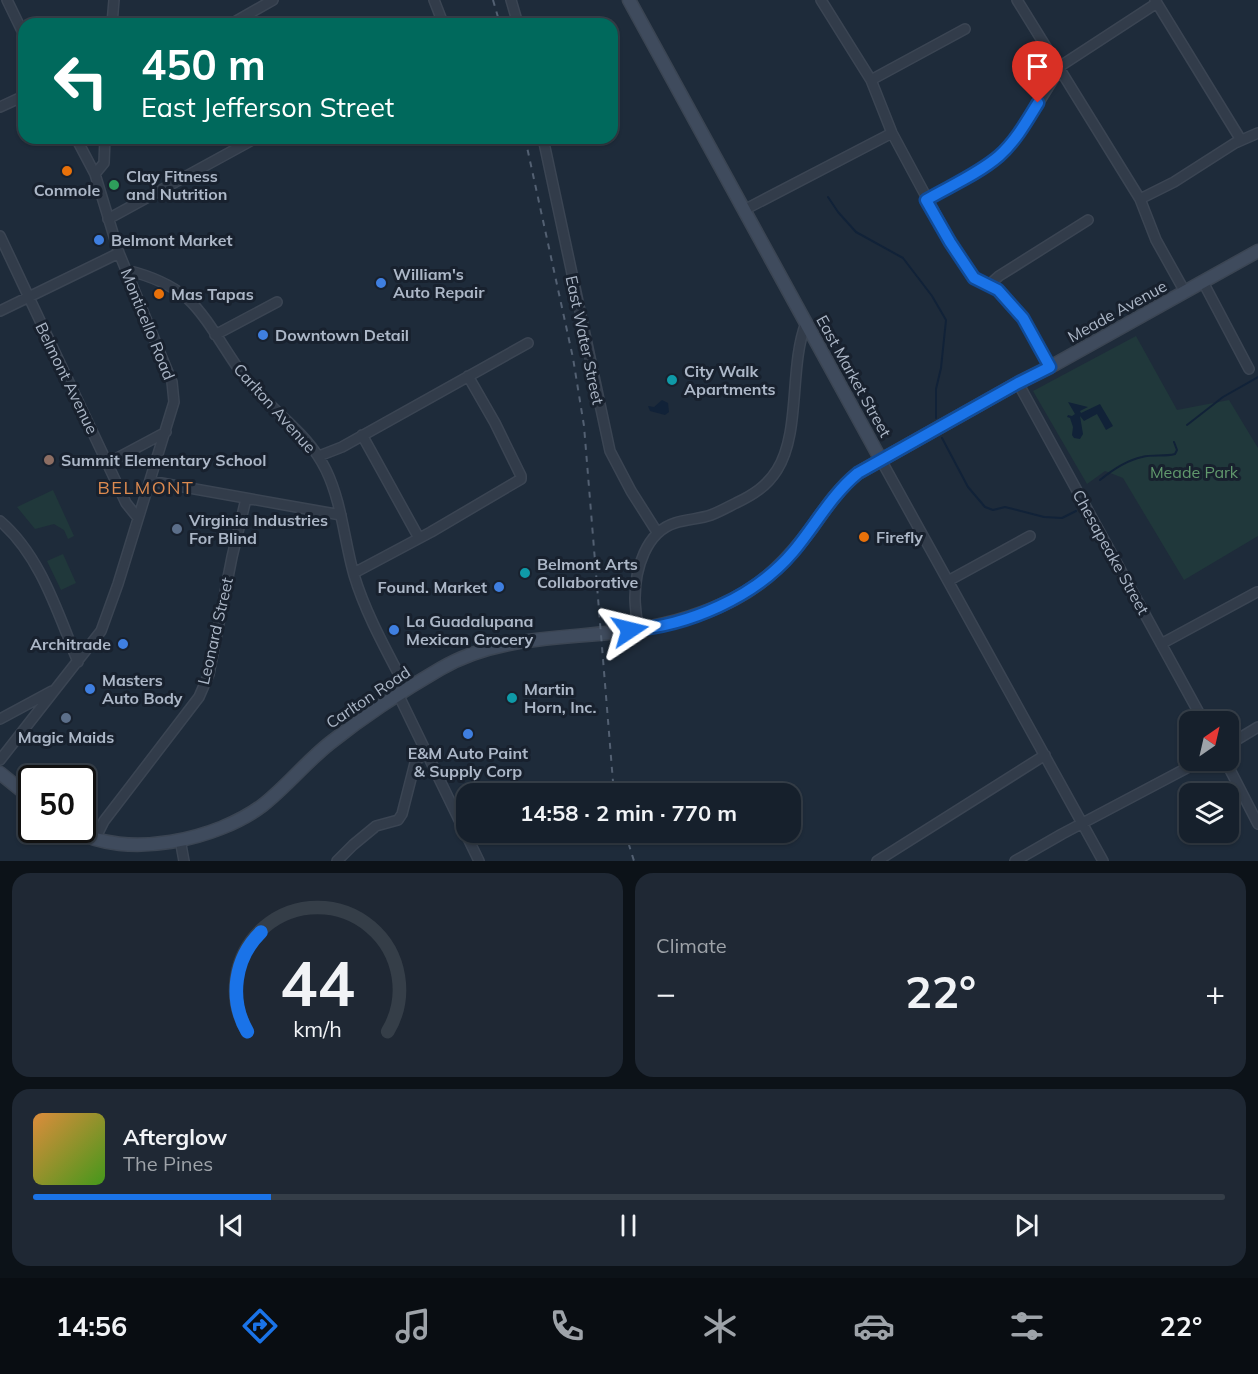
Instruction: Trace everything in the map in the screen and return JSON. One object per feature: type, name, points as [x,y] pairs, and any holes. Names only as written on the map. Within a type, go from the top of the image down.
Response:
[{"type":"main road","name":"East Market Street","points":[[629,0],[881,460]]},
{"type":"main road","name":"Meade Avenue","points":[[638,630],[715,608],[768,578],[794,551],[838,492],[858,473],[1258,251]]},
{"type":"main road","name":"Carlton Road","points":[[96,839],[116,844],[138,845],[180,839],[218,830],[246,816],[276,794],[334,739],[455,661],[491,649],[550,638],[638,630]]},
{"type":"main road","points":[[0,773],[18,788]]},
{"type":"street","points":[[8,0],[18,22]]},
{"type":"street","points":[[112,18],[114,0]]},
{"type":"street","points":[[242,18],[273,0]]},
{"type":"street","points":[[434,0],[441,18]]},
{"type":"street","points":[[511,0],[516,18]]},
{"type":"street","points":[[821,0],[871,80],[891,133],[950,242],[974,278],[989,285],[1010,302],[1023,318],[1050,367]]},
{"type":"street","points":[[1017,0],[1140,199],[1156,240],[1185,292]]},
{"type":"street","points":[[926,200],[977,172],[1000,156],[1021,131],[1065,63],[1156,2],[1241,140]]},
{"type":"street","points":[[871,80],[965,29]]},
{"type":"street","points":[[0,107],[18,99]]},
{"type":"street","points":[[744,210],[891,133]]},
{"type":"street","points":[[1140,199],[1174,182],[1241,140],[1258,133]]},
{"type":"street","name":"Monticello Road","points":[[0,760],[94,642],[105,622],[174,402],[172,382],[119,253],[95,174],[79,144]]},
{"type":"street","points":[[95,174],[104,163],[105,144]]},
{"type":"street","points":[[108,219],[245,144]]},
{"type":"street","name":"East Water Street","points":[[544,144],[610,451],[631,491],[657,532]]},
{"type":"street","points":[[989,285],[999,276],[1088,220]]},
{"type":"street","name":"Belmont Avenue","points":[[0,236],[126,503],[138,518]]},
{"type":"street","points":[[0,311],[119,253]]},
{"type":"street","name":"Carlton Avenue","points":[[126,270],[154,279],[185,297],[200,312],[247,380],[303,436],[319,456],[333,485],[354,573],[365,607],[427,754],[478,861]]},
{"type":"street","points":[[1203,282],[1249,369]]},
{"type":"street","points":[[215,335],[277,302]]},
{"type":"street","points":[[638,630],[635,598],[637,580],[647,546],[657,532],[675,523],[710,515],[760,490],[779,467],[787,448],[798,347],[806,323]]},
{"type":"street","points":[[319,456],[362,435],[528,343]]},
{"type":"street","points":[[354,573],[521,479],[495,423],[468,376]]},
{"type":"street","name":"Chesapeake Street","points":[[1018,383],[1198,711]]},
{"type":"street","points":[[108,463],[166,432]]},
{"type":"street","points":[[362,435],[419,538]]},
{"type":"street","name":"East Market Street","points":[[881,460],[1103,861]]},
{"type":"street","points":[[150,481],[341,515]]},
{"type":"street","name":"Leonard Street","points":[[96,837],[109,813],[189,710],[204,686],[209,674],[234,547],[246,499]]},
{"type":"street","points":[[0,521],[21,542],[29,554],[78,662]]},
{"type":"street","points":[[948,581],[1030,536]]},
{"type":"street","points":[[1161,644],[1258,592],[1258,582]]},
{"type":"street","points":[[0,720],[57,688]]},
{"type":"street","points":[[1239,738],[1258,727]]},
{"type":"street","points":[[337,861],[376,826],[398,820],[402,814],[415,763],[427,754]]},
{"type":"street","points":[[877,861],[1045,755]]},
{"type":"street","points":[[1015,861],[1181,771]]},
{"type":"street","points":[[1231,771],[1258,824]]},
{"type":"street","points":[[180,839],[184,861]]},
{"type":"green space","name":"Meade Park","points":[[1136,336],[1177,410],[1229,400],[1258,448],[1258,536],[1184,580],[1123,478],[1105,471],[1087,484],[1033,391]]},
{"type":"green space","points":[[53,490],[74,536],[68,539],[64,530],[54,524],[35,529],[17,507]]},
{"type":"green space","points":[[63,554],[76,583],[61,590],[47,561]]},
{"type":"water","points":[[662,400],[668,403],[669,412],[665,415],[650,411],[648,406],[654,407]]},
{"type":"water","points":[[1068,402],[1088,407],[1080,411],[1081,413],[1100,404],[1113,426],[1106,430],[1097,414],[1084,421],[1080,416],[1083,434],[1080,439],[1074,438],[1070,418],[1067,417],[1075,414]]},
{"type":"waterway","points":[[828,197],[856,232],[903,258],[932,296],[946,320],[941,368],[936,389],[936,418]]},
{"type":"waterway","points":[[1187,425],[1223,397],[1258,377]]},
{"type":"waterway","points":[[942,438],[968,487],[985,507],[993,510],[1005,507],[1044,517],[1062,518],[1076,511]]},
{"type":"waterway","points":[[1100,480],[1120,466],[1137,458],[1175,454],[1177,450],[1174,442]]},
{"type":"railway","points":[[493,0],[498,18]]},
{"type":"railway","points":[[526,144],[573,358],[584,426],[613,783]]},
{"type":"railway","points":[[628,843],[634,861]]},
{"type":"place","name":"Conmole","points":[[67,171]]},
{"type":"place","name":"Clay Fitness and Nutrition","points":[[114,185]]},
{"type":"place","name":"Belmont Market","points":[[99,240]]},
{"type":"place","name":"William's Auto Repair","points":[[381,283]]},
{"type":"place","name":"Mas Tapas","points":[[159,294]]},
{"type":"place","name":"Downtown Detail","points":[[263,335]]},
{"type":"place","name":"City Walk Apartments","points":[[672,380]]},
{"type":"place","name":"Summit Elementary School","points":[[49,460]]},
{"type":"place","name":"Virginia Industries For Blind","points":[[177,529]]},
{"type":"place","name":"Firefly","points":[[864,537]]},
{"type":"place","name":"Belmont Arts Collaborative","points":[[525,573]]},
{"type":"place","name":"Found. Market","points":[[499,587]]},
{"type":"place","name":"La Guadalupana Mexican Grocery","points":[[394,630]]},
{"type":"place","name":"Architrade","points":[[123,644]]},
{"type":"place","name":"Masters Auto Body","points":[[90,689]]},
{"type":"place","name":"Martin Horn, Inc.","points":[[512,698]]},
{"type":"place","name":"Magic Maids","points":[[66,718]]},
{"type":"place","name":"E&M Auto Paint & Supply Corp","points":[[468,734]]},
{"type":"district","name":"BELMONT","points":[[146,488]]},
{"type":"route","points":[[630,630],[666,624],[695,615],[715,608],[750,590],[768,578],[794,551],[838,492],[858,473],[1050,367],[1018,311],[998,290],[974,278],[926,200],[977,172],[1000,156],[1021,131],[1038,103]]}]
